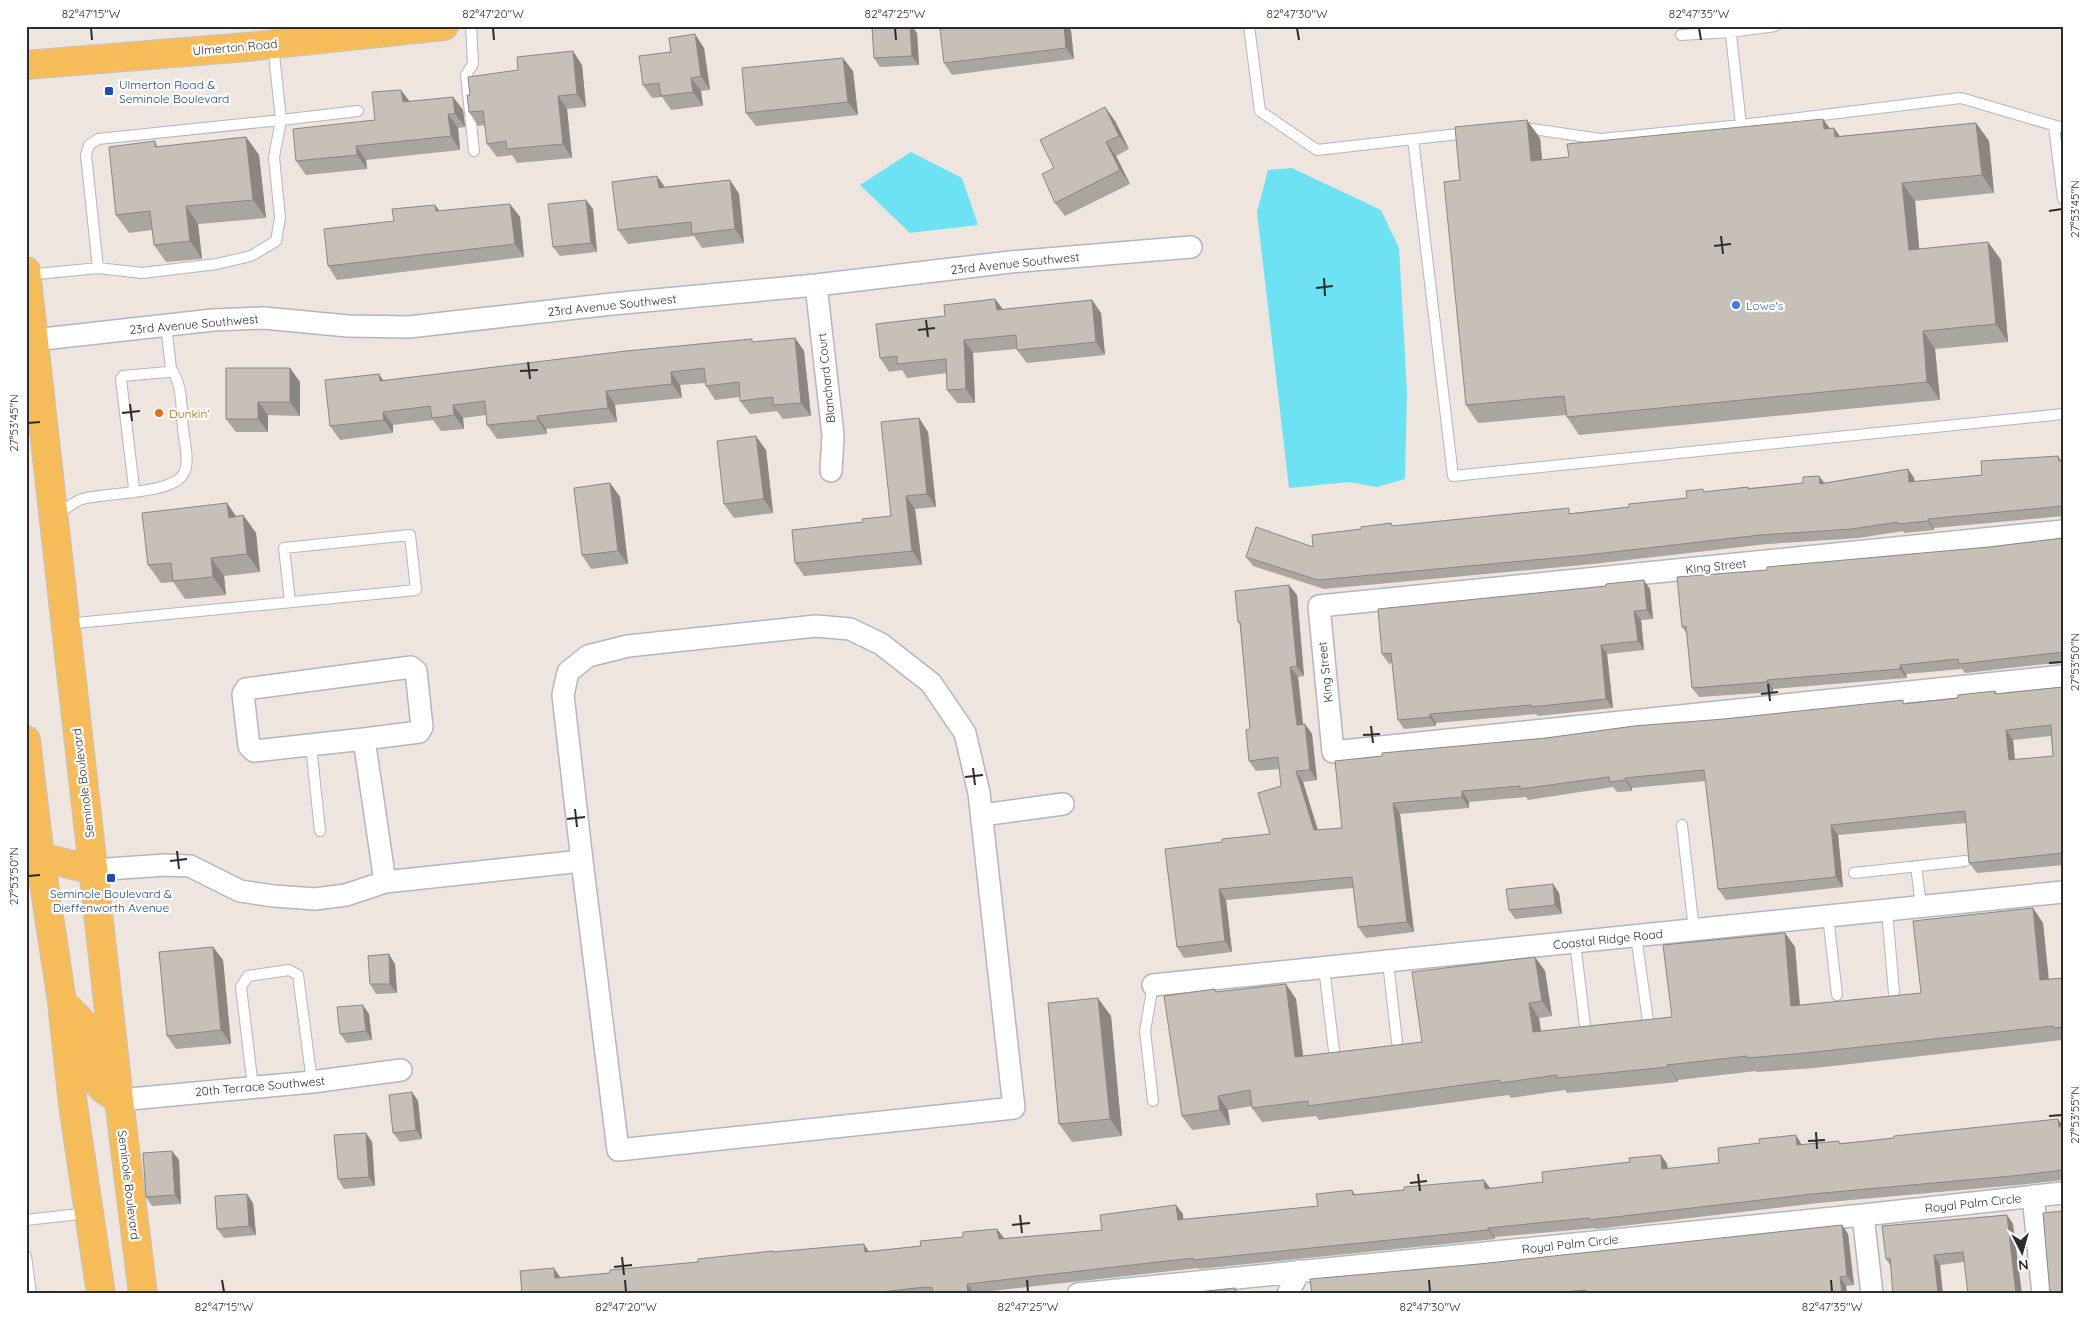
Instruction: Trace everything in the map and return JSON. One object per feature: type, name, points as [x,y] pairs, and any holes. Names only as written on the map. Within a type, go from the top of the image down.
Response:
[{"type":"main road","name":"Ulmerton Road","points":[[26,65],[273,44],[444,26]]},
{"type":"main road","name":"Seminole Boulevard","points":[[26,271],[119,1100],[143,1294]]},
{"type":"main road","points":[[26,740],[33,858],[62,1002],[73,1105],[89,1212],[105,1288]]},
{"type":"main road","points":[[33,858],[93,870]]},
{"type":"main road","points":[[62,1002],[84,1024],[89,1061],[94,1077],[102,1088],[119,1100]]},
{"type":"street","name":"23rd Avenue Southwest","points":[[34,340],[213,320],[264,318],[348,326],[409,327],[610,304],[816,285],[1010,262],[1191,247]]},
{"type":"street","name":"Blanchard Court","points":[[816,285],[833,434],[831,471]]},
{"type":"street","name":"King Street","points":[[2063,531],[1319,606],[1333,752],[2063,676]]},
{"type":"street","points":[[816,626],[850,629],[881,644],[931,683],[965,732],[982,815],[1014,1108],[618,1150],[582,861],[563,695],[568,672],[588,656],[628,646],[816,626]]},
{"type":"street","points":[[411,667],[416,671],[422,727],[419,732],[364,739],[254,751],[249,746],[243,694],[246,689],[411,667]]},
{"type":"street","points":[[364,739],[385,882]]},
{"type":"street","points":[[982,815],[1063,804]]},
{"type":"street","points":[[93,870],[165,864],[190,866],[240,891],[315,899],[346,895],[385,882],[582,861]]},
{"type":"street","name":"Coastal Ridge Road","points":[[1153,985],[2063,892]]},
{"type":"street","name":"20th Terrace Southwest","points":[[119,1100],[312,1082],[401,1070]]},
{"type":"street","name":"Royal Palm Circle","points":[[1078,1294],[2063,1193]]},
{"type":"street","points":[[2033,1196],[2043,1294]]},
{"type":"street","points":[[1863,1215],[1872,1294]]},
{"type":"street","points":[[1288,1294],[1299,1271]]},
{"type":"lane","points":[[472,26],[473,64],[466,75],[474,150]]},
{"type":"lane","points":[[1249,26],[1260,111],[1317,150],[1476,132]]},
{"type":"lane","points":[[1681,35],[1775,26]]},
{"type":"lane","points":[[1731,29],[1741,125]]},
{"type":"lane","points":[[27,276],[98,268],[142,274],[217,264],[252,256],[276,241],[280,218],[274,157],[281,120],[273,44]]},
{"type":"lane","points":[[1504,128],[1523,126],[1601,139],[1741,125],[1961,98],[2058,127],[2063,199]]},
{"type":"lane","points":[[98,268],[86,155],[89,145],[98,138],[281,120],[358,110]]},
{"type":"lane","points":[[1413,139],[1453,476],[2063,414]]},
{"type":"lane","points":[[54,518],[80,500],[171,484],[178,481],[186,469],[178,381],[171,369],[166,325]]},
{"type":"lane","points":[[131,492],[134,488],[121,379],[123,376],[168,372],[171,369]]},
{"type":"lane","points":[[65,624],[416,590],[410,535],[284,548],[290,602]]},
{"type":"lane","points":[[311,745],[320,831]]},
{"type":"lane","points":[[1682,825],[1694,930]]},
{"type":"lane","points":[[1854,873],[1965,862]]},
{"type":"lane","points":[[1916,866],[1921,906]]},
{"type":"lane","points":[[1887,910],[1894,993]]},
{"type":"lane","points":[[1828,916],[1837,995]]},
{"type":"lane","points":[[1636,936],[1648,1021]]},
{"type":"lane","points":[[1575,942],[1584,1026]]},
{"type":"lane","points":[[1388,962],[1396,1042]]},
{"type":"lane","points":[[1324,968],[1334,1051]]},
{"type":"lane","points":[[252,1087],[241,987],[248,976],[289,970],[298,975],[312,1082]]},
{"type":"lane","points":[[1152,1101],[1145,1031],[1153,985]]},
{"type":"lane","points":[[26,1220],[89,1212]]},
{"type":"lane","points":[[26,1256],[31,1294]]},
{"type":"water","points":[[911,152],[962,178],[978,225],[910,233],[860,185]]},
{"type":"water","points":[[1292,168],[1381,210],[1399,248],[1407,391],[1405,479],[1377,487],[1349,482],[1289,488],[1257,212],[1268,170]]},
{"type":"building","points":[[910,26],[912,56],[874,58],[872,27]]},
{"type":"building","points":[[988,26],[989,28],[1003,26],[1064,26],[1066,48],[944,63],[940,29]]},
{"type":"building","points":[[695,34],[701,76],[691,78],[693,92],[661,96],[659,83],[643,85],[639,56],[671,52],[669,38]]},
{"type":"building","points":[[573,51],[577,94],[558,96],[563,144],[507,149],[506,141],[487,144],[483,111],[469,112],[467,95],[470,95],[468,77],[518,70],[517,57]]},
{"type":"building","points":[[843,58],[848,102],[746,113],[742,68]]},
{"type":"building","points":[[401,90],[403,102],[453,97],[455,114],[448,114],[451,136],[356,146],[357,155],[296,161],[293,129],[375,120],[372,92]]},
{"type":"building","points":[[1105,107],[1119,136],[1106,142],[1120,170],[1055,203],[1042,174],[1054,168],[1040,140]]},
{"type":"building","name":"Lowe's","points":[[1823,119],[1824,129],[1834,128],[1835,137],[1976,123],[1982,175],[1902,183],[1909,250],[1988,242],[1996,324],[1923,331],[1927,382],[1567,417],[1564,396],[1466,405],[1444,182],[1460,180],[1455,127],[1527,120],[1531,161],[1569,157],[1567,144]]},
{"type":"building","points":[[246,137],[253,200],[186,206],[190,241],[154,245],[150,211],[116,215],[109,147],[155,141],[155,147]]},
{"type":"building","points":[[657,176],[659,188],[730,180],[735,229],[692,234],[691,222],[618,230],[612,182]]},
{"type":"building","points":[[586,200],[591,243],[553,247],[548,204]]},
{"type":"building","points":[[510,204],[515,244],[328,266],[324,229],[394,221],[392,209],[435,205],[436,211]]},
{"type":"building","points":[[995,299],[997,310],[1092,300],[1096,342],[1017,350],[1016,335],[964,340],[966,389],[947,390],[946,359],[897,364],[897,356],[880,358],[876,324],[945,316],[944,305]]},
{"type":"building","points":[[795,338],[801,403],[773,405],[773,397],[740,401],[739,382],[706,386],[704,368],[671,372],[672,384],[606,391],[608,408],[537,416],[538,420],[487,425],[485,401],[453,405],[454,415],[432,418],[430,406],[383,412],[384,420],[330,426],[325,380],[379,374],[380,381],[626,351],[752,339],[752,342]]},
{"type":"building","points":[[226,368],[290,368],[290,402],[258,402],[258,419],[226,419]]},
{"type":"building","points":[[919,418],[927,494],[906,496],[912,551],[795,563],[792,530],[863,522],[862,519],[891,516],[881,422]]},
{"type":"building","points":[[756,436],[764,499],[724,504],[717,441]]},
{"type":"building","points":[[2058,456],[2059,461],[2063,461],[2063,506],[1928,519],[1928,521],[1898,524],[1898,522],[1852,529],[1760,535],[1587,555],[1318,580],[1246,557],[1256,527],[1313,547],[1312,535],[1391,523],[1392,526],[1569,508],[1569,514],[1629,507],[1629,504],[1687,498],[1686,491],[1703,489],[1703,492],[1748,487],[1748,489],[1803,483],[1803,477],[1819,476],[1820,484],[1908,469],[1909,482],[1982,475],[1981,461]]},
{"type":"building","points":[[610,483],[618,551],[582,555],[574,488]]},
{"type":"building","points":[[227,503],[229,518],[243,515],[247,554],[211,558],[213,577],[173,581],[171,563],[148,565],[142,513]]},
{"type":"building","points":[[2063,538],[2063,652],[1959,664],[1958,659],[1900,665],[1900,669],[1692,688],[1686,626],[1682,627],[1677,577],[1767,570],[1767,567],[1989,547]]},
{"type":"building","points":[[1644,580],[1647,610],[1634,611],[1638,641],[1601,645],[1606,699],[1531,707],[1531,705],[1430,714],[1430,717],[1398,720],[1391,653],[1382,654],[1378,609],[1606,586],[1606,584]]},
{"type":"building","points":[[1289,585],[1297,666],[1290,667],[1297,725],[1305,724],[1310,770],[1296,771],[1314,830],[1342,828],[1335,761],[1382,756],[1382,753],[1546,738],[1634,726],[1724,719],[1903,700],[1903,704],[1958,698],[1958,695],[1995,691],[1995,694],[2063,687],[2063,853],[1969,863],[1965,811],[1831,825],[1836,877],[1718,889],[1704,770],[1625,778],[1625,780],[1610,782],[1609,777],[1520,789],[1520,786],[1462,791],[1462,797],[1393,803],[1407,922],[1358,927],[1352,877],[1219,889],[1225,941],[1177,947],[1165,849],[1222,842],[1222,839],[1270,834],[1258,793],[1281,786],[1278,757],[1249,761],[1246,730],[1250,729],[1240,622],[1238,622],[1235,591]],"holes":[[[2051,725],[2053,756],[2009,760],[2006,730]]]},
{"type":"building","points":[[1553,884],[1555,905],[1509,910],[1506,889]]},
{"type":"building","points":[[2033,908],[2040,980],[2063,978],[2063,1027],[2053,1028],[2053,1026],[1805,1053],[1747,1058],[1747,1056],[1667,1065],[1668,1067],[1557,1078],[1557,1075],[1500,1083],[1500,1080],[1308,1106],[1308,1101],[1252,1108],[1250,1090],[1218,1096],[1220,1110],[1182,1116],[1164,996],[1215,989],[1216,992],[1286,984],[1295,1057],[1422,1042],[1412,972],[1535,957],[1542,1001],[1529,1003],[1533,1032],[1672,1017],[1663,945],[1785,933],[1791,1006],[1921,993],[1913,921]]},
{"type":"building","points":[[213,947],[221,1030],[167,1036],[159,952]]},
{"type":"building","points":[[389,954],[390,984],[370,984],[368,956]]},
{"type":"building","points":[[1098,998],[1110,1119],[1059,1124],[1048,1003]]},
{"type":"building","points":[[363,1005],[366,1031],[340,1034],[337,1007]]},
{"type":"building","points":[[412,1092],[416,1130],[393,1133],[389,1095]]},
{"type":"building","points":[[2058,1119],[2059,1127],[2063,1126],[2063,1170],[2022,1175],[1812,1194],[1589,1220],[1589,1218],[1547,1222],[1488,1228],[1488,1230],[1193,1260],[1193,1258],[967,1284],[968,1294],[933,1294],[932,1287],[925,1287],[864,1294],[519,1294],[522,1293],[520,1271],[554,1268],[555,1278],[610,1273],[610,1270],[698,1262],[698,1259],[773,1251],[864,1244],[865,1252],[921,1246],[920,1241],[963,1237],[963,1232],[997,1229],[999,1239],[1102,1230],[1100,1215],[1176,1205],[1178,1220],[1318,1206],[1316,1194],[1352,1190],[1353,1195],[1404,1190],[1404,1187],[1484,1180],[1485,1189],[1543,1182],[1542,1172],[1630,1162],[1629,1158],[1661,1155],[1662,1169],[1719,1163],[1718,1148],[1760,1143],[1759,1139],[1796,1135],[1797,1145],[1839,1141],[1839,1144],[1894,1138],[1894,1136]]},
{"type":"building","points":[[366,1133],[369,1177],[338,1179],[334,1135]]},
{"type":"building","points":[[172,1151],[175,1195],[146,1197],[143,1153]]},
{"type":"building","points":[[247,1194],[249,1226],[217,1229],[215,1196]]},
{"type":"building","points":[[2063,1211],[2063,1294],[2050,1294],[2043,1213]]},
{"type":"building","points":[[2007,1215],[2016,1294],[1968,1294],[1963,1252],[1934,1255],[1938,1294],[1893,1294],[1890,1258],[1886,1259],[1882,1226]]},
{"type":"building","points":[[1842,1225],[1847,1276],[1840,1277],[1842,1294],[1586,1294],[1586,1290],[1542,1294],[1312,1294],[1310,1279],[1479,1264]]},
{"type":"building","points":[[1235,1288],[1236,1294],[1179,1294]]},
{"type":"place","name":"Ulmerton Road & Seminole Boulevard","points":[[109,91]]},
{"type":"place","name":"Lowe's","points":[[1736,305]]},
{"type":"place","name":"Dunkin'","points":[[159,413]]},
{"type":"place","name":"Seminole Boulevard & Dieffenworth Avenue","points":[[111,878]]}]
